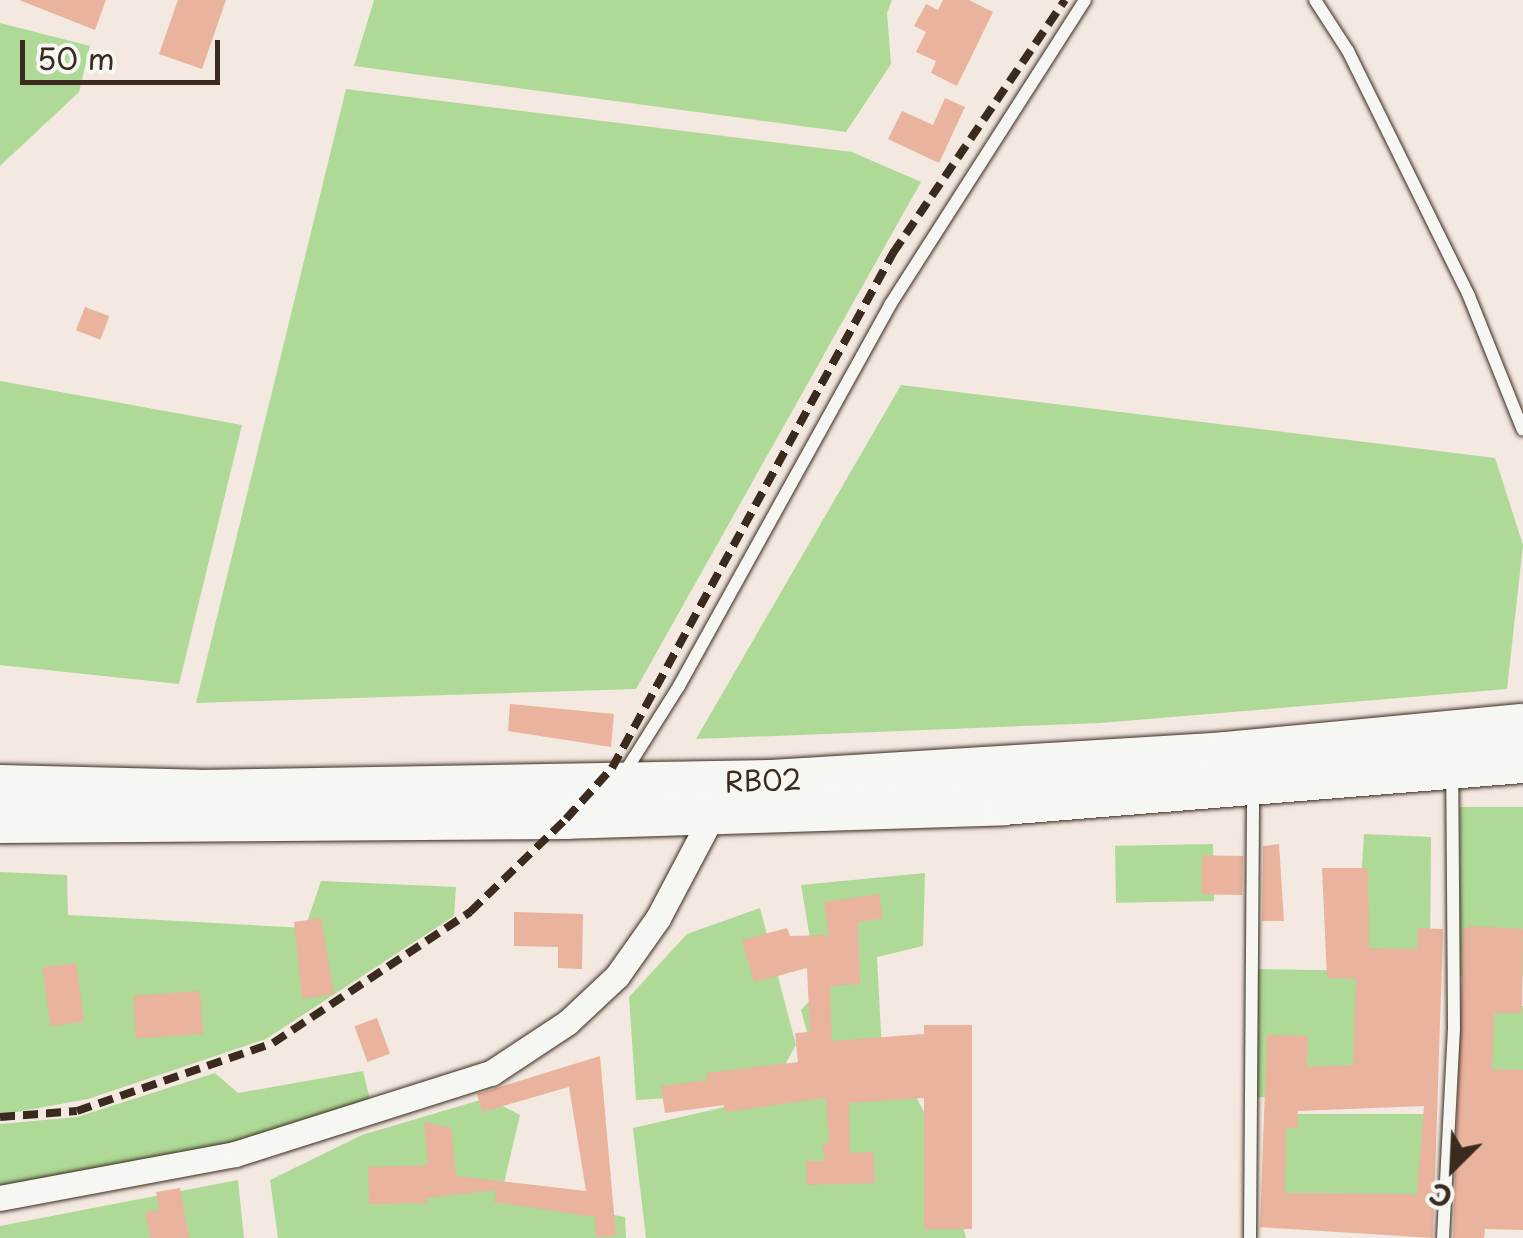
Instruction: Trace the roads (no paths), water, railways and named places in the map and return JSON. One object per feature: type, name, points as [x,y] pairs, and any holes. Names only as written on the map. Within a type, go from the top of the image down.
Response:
[{"type":"highway","name":"RB02","points":[[0,785],[199,790],[978,770],[1523,724]]},
{"type":"highway","name":"RB02","points":[[0,823],[712,816],[1003,805],[1523,763]]},
{"type":"street","points":[[0,1198],[235,1154],[491,1073],[568,1022],[616,976],[658,918],[712,816]]},
{"type":"lane","points":[[618,782],[679,686],[890,305],[1085,0]]},
{"type":"lane","points":[[1315,0],[1348,51],[1469,296],[1523,430]]},
{"type":"lane","points":[[1443,1238],[1454,1029],[1452,770]]},
{"type":"lane","points":[[1250,1238],[1253,784]]},
{"type":"railway","points":[[0,1117],[77,1111],[273,1043],[470,912],[566,819],[612,768],[893,253],[1065,0]]}]
